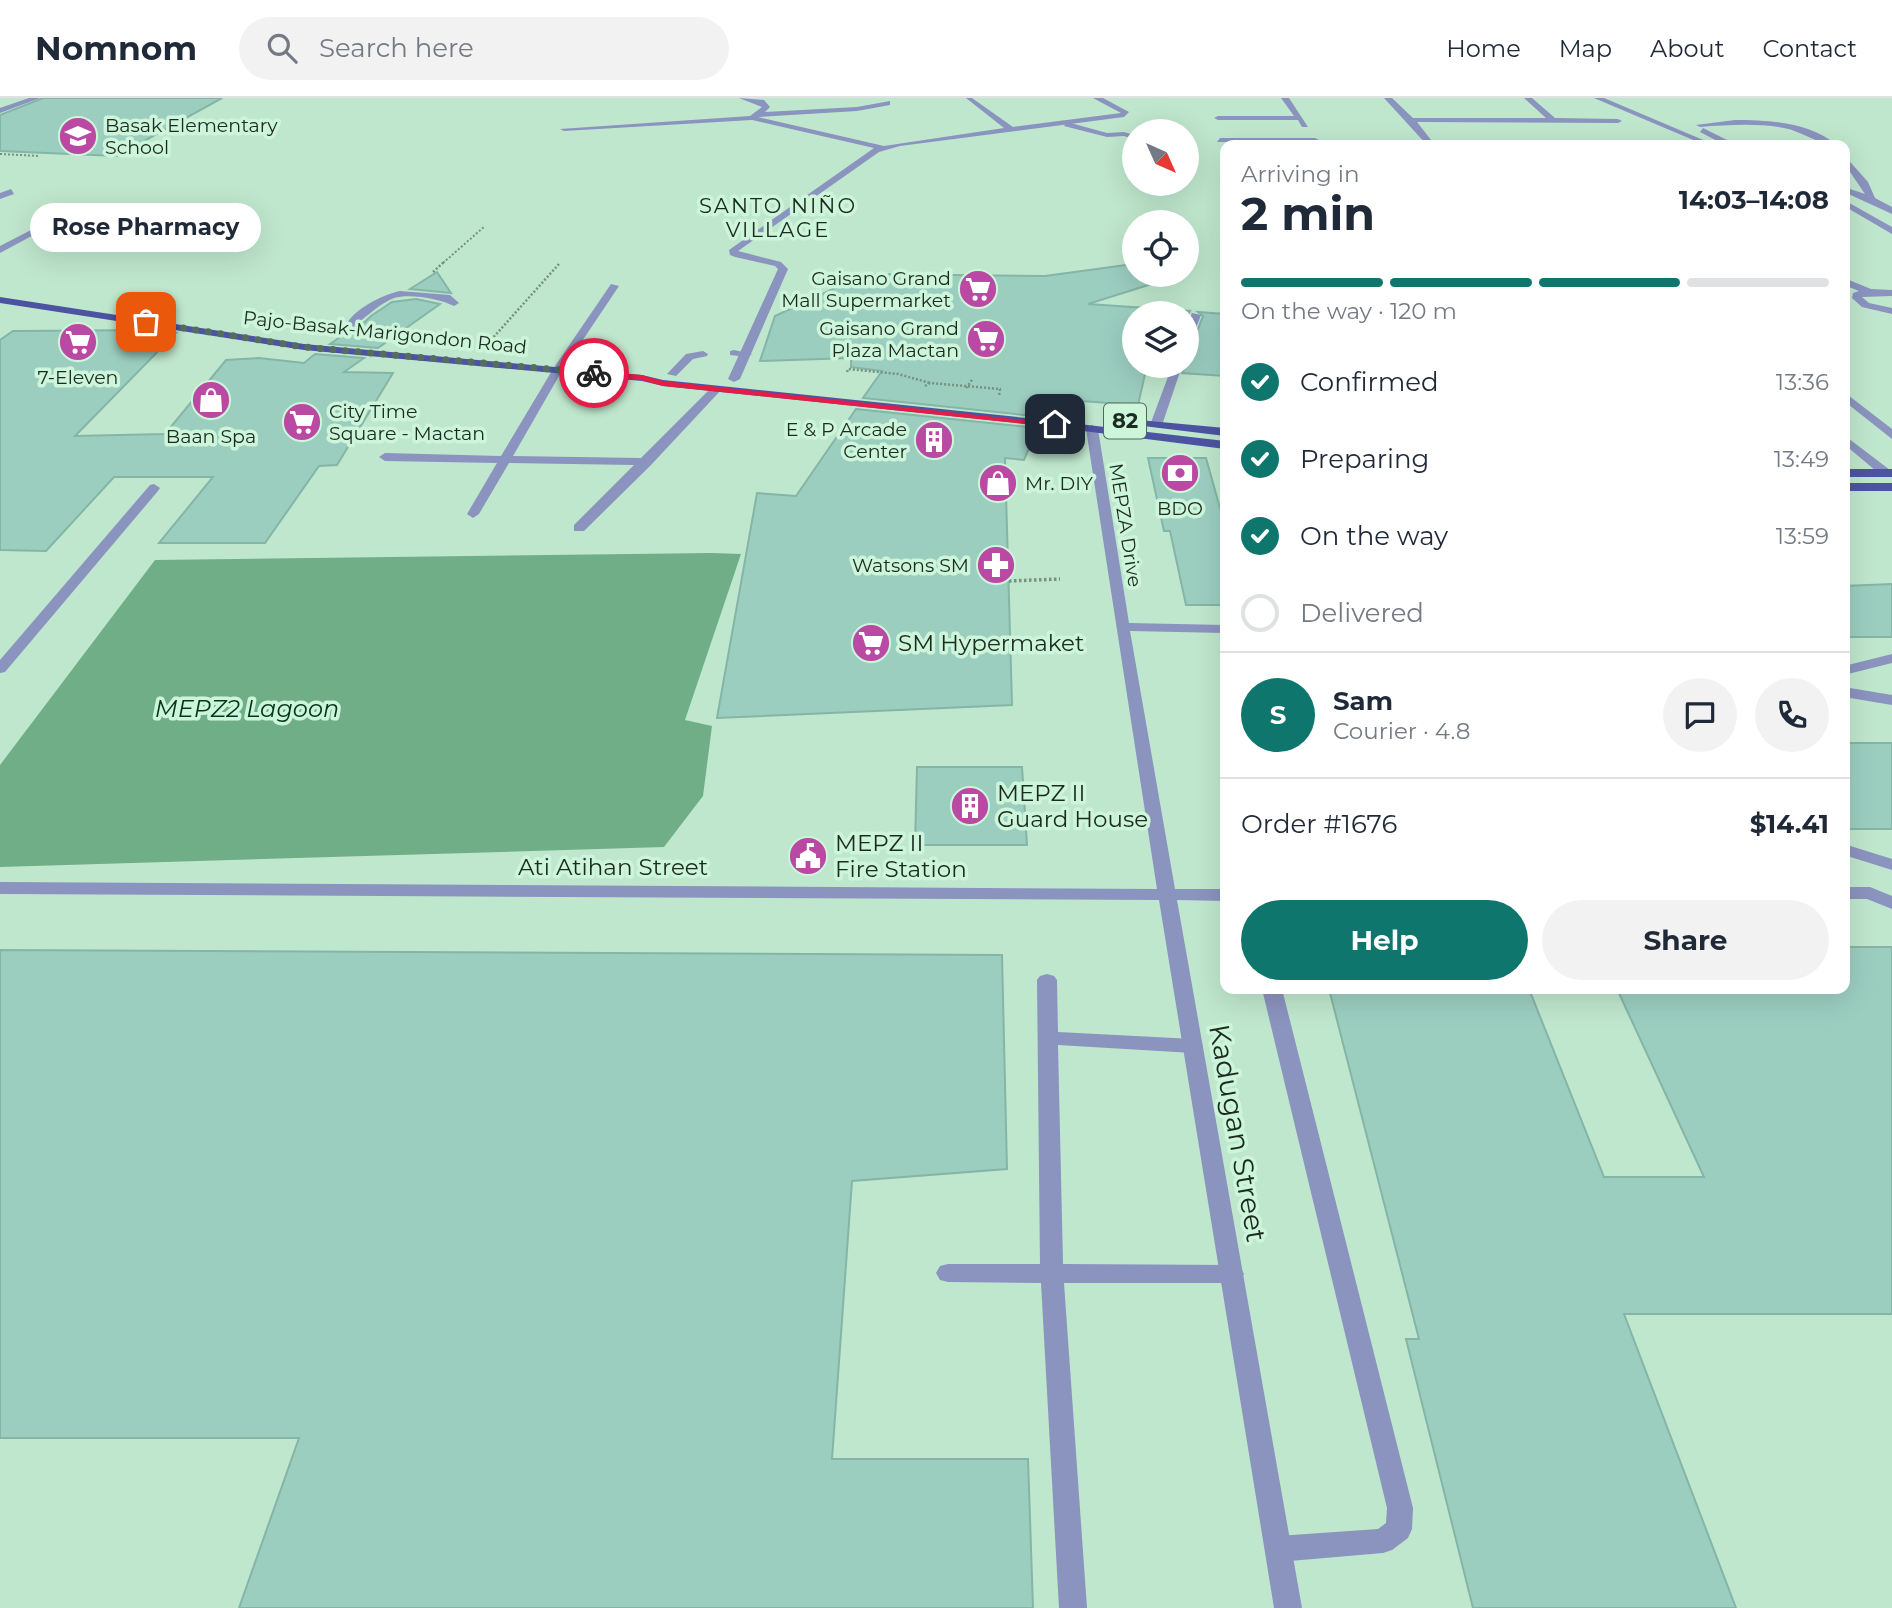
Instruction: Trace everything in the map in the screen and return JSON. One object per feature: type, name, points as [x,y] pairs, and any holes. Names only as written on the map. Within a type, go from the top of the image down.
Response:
[{"type":"main road","name":"Pajo-Basak-Marigondon Road","points":[[0,300],[304,347],[558,369],[1220,444]]},
{"type":"main road","name":"Pajo-Basak-Marigondon Road","points":[[642,378],[672,374],[734,379],[1220,431]]},
{"type":"main road","points":[[1850,473],[1890,475]]},
{"type":"main road","points":[[1850,487],[1892,487]]},
{"type":"street","points":[[0,111],[36,98]]},
{"type":"street","points":[[743,98],[761,102],[766,107],[755,116]]},
{"type":"street","points":[[734,379],[783,269],[778,264],[738,255],[733,253],[734,250],[876,150],[1124,115],[1125,113],[1097,98]]},
{"type":"street","points":[[1285,98],[1315,140]]},
{"type":"street","points":[[1388,98],[1427,140]]},
{"type":"street","points":[[1528,98],[1553,121]]},
{"type":"street","points":[[1598,98],[1699,140]]},
{"type":"street","points":[[969,99],[1013,131]]},
{"type":"street","points":[[564,129],[858,109],[887,103]]},
{"type":"street","points":[[755,116],[885,148]]},
{"type":"street","points":[[1218,118],[1300,118]]},
{"type":"street","points":[[1411,120],[1618,121]]},
{"type":"street","points":[[1516,121],[1524,128]]},
{"type":"street","points":[[1721,140],[1702,129],[1700,125],[1753,122],[1790,126],[1817,134],[1826,140]]},
{"type":"street","points":[[1067,124],[1107,135],[1122,134]]},
{"type":"street","points":[[1532,136],[1536,140]]},
{"type":"street","points":[[1850,165],[1865,184],[1871,199]]},
{"type":"street","points":[[1850,191],[1892,211]]},
{"type":"street","points":[[0,196],[11,192]]},
{"type":"street","points":[[1850,205],[1892,231]]},
{"type":"street","points":[[0,250],[34,232]]},
{"type":"street","points":[[1850,284],[1869,292]]},
{"type":"street","points":[[473,514],[558,369],[614,286]]},
{"type":"street","points":[[1892,293],[1869,292],[1857,295],[1866,305],[1892,311]]},
{"type":"street","points":[[350,327],[352,322],[388,297],[400,294],[450,298],[454,303]]},
{"type":"street","points":[[672,374],[690,356],[703,354]]},
{"type":"street","points":[[734,354],[747,354]]},
{"type":"street","points":[[1156,425],[1173,378]]},
{"type":"street","points":[[579,528],[647,462],[716,389]]},
{"type":"street","points":[[1850,400],[1892,435]]},
{"type":"street","name":"MEPZA Drive","points":[[1092,429],[1122,627]]},
{"type":"street","points":[[1850,443],[1890,475]]},
{"type":"street","points":[[385,457],[647,462]]},
{"type":"street","points":[[0,668],[154,488]]},
{"type":"street","points":[[1122,627],[1220,629]]},
{"type":"street","name":"Kadugan Street","points":[[1122,627],[1288,1608]]},
{"type":"street","points":[[1850,669],[1892,658]]},
{"type":"street","points":[[1850,693],[1892,700]]},
{"type":"street","points":[[1850,851],[1892,865]]},
{"type":"street","name":"Ati Atihan Street","points":[[0,888],[1220,895]]},
{"type":"street","points":[[1850,893],[1870,893],[1892,904]]},
{"type":"street","points":[[1047,980],[1052,1273],[1073,1608]]},
{"type":"street","points":[[1273,994],[1400,1508],[1399,1529],[1383,1541],[1278,1549]]},
{"type":"street","points":[[1048,1038],[1193,1046]]},
{"type":"street","points":[[948,1273],[1232,1274]]},
{"type":"path","points":[[0,154],[40,156]]},
{"type":"path","points":[[472,362],[559,264]]},
{"type":"path","points":[[875,377],[877,374],[847,372],[848,369],[898,374],[930,383]]},
{"type":"path","points":[[1009,581],[1060,579]]},
{"type":"water","name":"MEPZ2 Lagoon","points":[[741,554],[685,720],[712,726],[703,796],[664,847],[0,867],[0,765],[155,560]]},
{"type":"building","name":"Basak Elementary School","points":[[43,98],[222,98],[117,156],[0,151],[0,115]]},
{"type":"building","name":"Gaisano Grand Plaza Mactan","points":[[1122,266],[1122,287],[1142,287],[1088,304],[1122,306],[1122,378],[1144,378],[1138,405],[1051,399],[1043,417],[863,398],[882,371],[851,367],[851,358],[760,361],[775,316],[865,274],[1045,276]]},
{"type":"building","points":[[437,272],[451,293],[410,289]]},
{"type":"building","points":[[416,299],[440,304],[378,348],[330,344],[349,331],[355,331],[392,302]]},
{"type":"building","points":[[1199,312],[1220,314],[1220,376],[1199,374],[1199,326],[1203,316]]},
{"type":"building","points":[[158,330],[176,333],[75,436],[165,434],[226,360],[259,358],[304,363],[315,354],[364,358],[344,372],[393,373],[337,465],[319,466],[265,543],[159,543],[213,477],[114,477],[46,551],[0,550],[0,340],[13,331]]},
{"type":"building","name":"SM Hypermaket","points":[[856,409],[1038,428],[1024,460],[1005,458],[1012,705],[717,718],[757,493],[796,496]]},
{"type":"building","points":[[1148,458],[1206,458],[1220,508],[1220,605],[1186,605],[1170,531],[1164,531]]},
{"type":"building","points":[[1892,584],[1892,637],[1850,637],[1850,586]]},
{"type":"building","points":[[1850,743],[1892,743],[1892,829],[1850,829]]},
{"type":"building","name":"MEPZ II Guard House","points":[[917,767],[1022,767],[1027,845],[915,845]]},
{"type":"building","points":[[1850,947],[1892,947],[1892,1314],[1624,1314],[1736,1608],[1473,1608],[1406,1339],[1419,1339],[1330,994],[1531,994],[1604,1177],[1704,1177],[1619,994],[1850,994]]},
{"type":"building","points":[[0,950],[1002,955],[1007,1169],[852,1181],[832,1459],[1028,1459],[1033,1608],[239,1608],[299,1438],[0,1438]]},
{"type":"way so far","points":[[146,322],[304,347],[594,373]]},
{"type":"place","name":"Basak Elementary School","points":[[78,136]]},
{"type":"place","name":"Gaisano Grand Mall Supermarket","points":[[978,289]]},
{"type":"place","name":"Rose Pharmacy","points":[[146,322]]},
{"type":"place","name":"Gaisano Grand Plaza Mactan","points":[[986,339]]},
{"type":"place","name":"7-Eleven","points":[[78,342]]},
{"type":"place","name":"Baan Spa","points":[[211,400]]},
{"type":"place","name":"City Time Square - Mactan","points":[[302,422]]},
{"type":"place","name":"E & P Arcade Center","points":[[934,440]]},
{"type":"place","name":"BDO","points":[[1180,473]]},
{"type":"place","name":"Mr. DIY","points":[[998,483]]},
{"type":"place","name":"Watsons SM","points":[[996,565]]},
{"type":"place","name":"SM Hypermaket","points":[[871,643]]},
{"type":"place","name":"MEPZ II Guard House","points":[[970,806]]},
{"type":"place","name":"MEPZ II Fire Station","points":[[808,856]]},
{"type":"district","name":"SANTO NIÑO VILLAGE","points":[[778,218]]},
{"type":"route","points":[[594,373],[716,389],[1055,424]]}]
